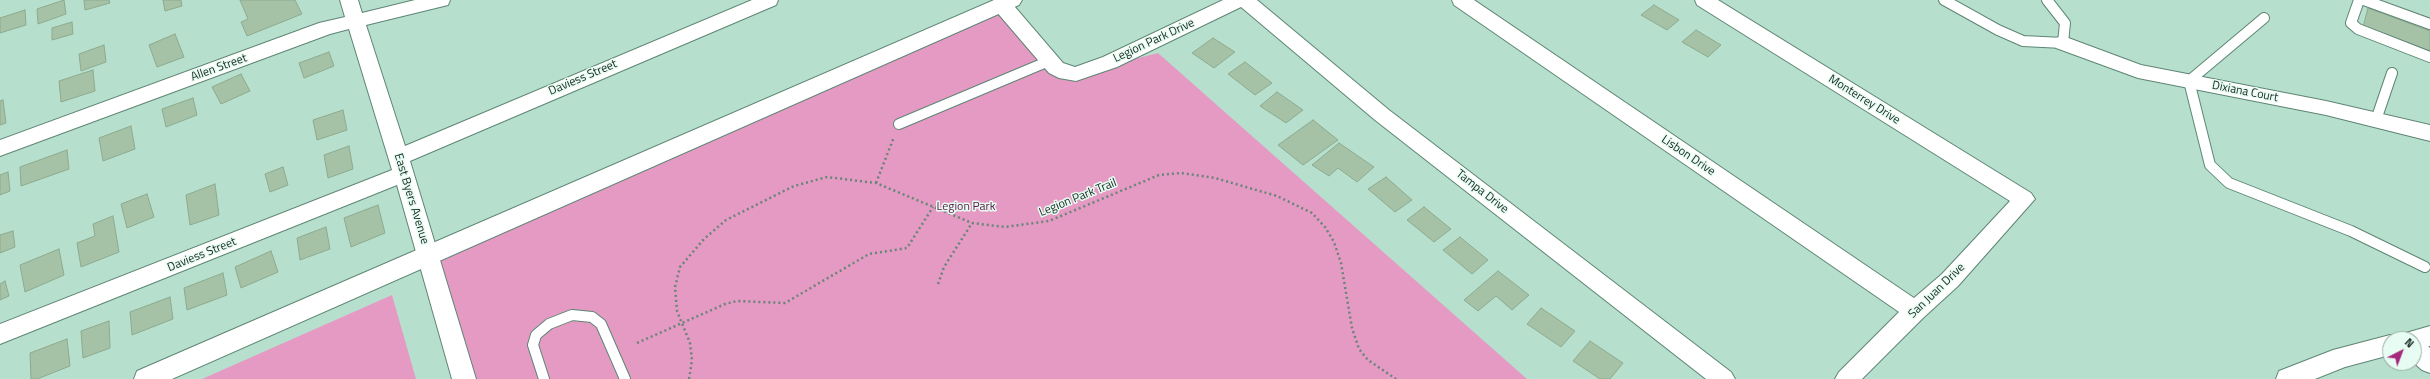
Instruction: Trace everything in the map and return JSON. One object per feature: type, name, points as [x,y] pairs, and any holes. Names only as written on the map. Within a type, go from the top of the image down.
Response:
[{"type":"street","name":"East Byers Avenue","points":[[349,0],[354,20],[401,165],[464,379]]},
{"type":"street","name":"Allen Street","points":[[0,148],[326,28],[441,0]]},
{"type":"street","name":"Daviess Street","points":[[0,334],[401,165],[769,0]]},
{"type":"street","name":"Legion Park Drive","points":[[1048,61],[1066,74],[1088,70],[1110,62],[1239,0]]},
{"type":"street","name":"Tampa Drive","points":[[1245,0],[1382,115],[1723,379]]},
{"type":"street","name":"Lisbon Drive","points":[[1462,0],[1915,311]]},
{"type":"street","name":"Monterrey Drive","points":[[1704,0],[2024,199]]},
{"type":"street","points":[[146,379],[427,254],[1004,2],[1048,61]]},
{"type":"street","name":"Dixiana Court","points":[[2063,43],[2138,71],[2376,120],[2430,133]]},
{"type":"street","name":"San Juan Drive","points":[[1847,379],[1915,311],[1950,280],[2024,199]]},
{"type":"street","points":[[2288,379],[2342,357],[2382,347]]},
{"type":"street","points":[[2422,356],[2430,363]]},
{"type":"lane","points":[[1944,0],[1998,30],[2023,41],[2063,43],[2065,23],[2047,0]]},
{"type":"lane","points":[[2358,0],[2350,22],[2358,29],[2430,57]]},
{"type":"lane","points":[[2364,0],[2430,24]]},
{"type":"lane","points":[[2264,18],[2190,81],[2210,165],[2230,182],[2351,231],[2425,268]]},
{"type":"lane","points":[[899,124],[1048,61]]},
{"type":"lane","points":[[2376,120],[2392,73]]},
{"type":"lane","points":[[544,379],[533,345],[536,334],[549,324],[572,315],[592,317],[601,324],[625,379]]},
{"type":"path","points":[[876,183],[899,124]]},
{"type":"path","name":"Legion Park Trail","points":[[689,379],[692,360],[690,343],[683,322],[677,311],[675,287],[680,267],[704,239],[726,220],[764,200],[812,180],[827,177],[848,178],[876,183],[904,193],[972,223],[1005,227],[1032,226],[1049,221],[1159,175],[1169,173],[1195,174],[1216,178],[1297,204],[1312,213],[1325,227],[1334,242],[1341,263],[1352,328],[1359,349],[1368,360],[1396,379]]},
{"type":"path","points":[[636,343],[725,304],[737,301],[785,303],[869,254],[907,248],[933,207]]},
{"type":"path","points":[[938,284],[944,267],[972,223]]},
{"type":"green space","name":"Legion Park","points":[[1002,5],[1076,74],[1158,53],[1527,379],[474,379],[427,254]]},
{"type":"green space","points":[[392,295],[416,379],[202,379]]},
{"type":"building","points":[[64,0],[66,14],[38,24],[37,9]]},
{"type":"building","points":[[84,0],[109,0],[110,3],[85,10]]},
{"type":"building","points":[[163,0],[181,0],[182,6],[165,11]]},
{"type":"building","points":[[240,0],[295,0],[302,14],[247,36],[241,22],[248,19]]},
{"type":"building","points":[[1654,5],[1679,20],[1667,30],[1641,15]]},
{"type":"building","points":[[2368,8],[2430,31],[2430,52],[2363,27]]},
{"type":"building","points":[[25,10],[26,25],[0,33],[0,18]]},
{"type":"building","points":[[72,22],[73,34],[52,40],[52,28]]},
{"type":"building","points":[[1696,30],[1721,45],[1708,57],[1682,42]]},
{"type":"building","points":[[175,34],[184,57],[157,67],[149,45]]},
{"type":"building","points":[[1213,38],[1235,52],[1214,68],[1192,53]]},
{"type":"building","points":[[104,45],[106,62],[81,71],[79,54]]},
{"type":"building","points":[[329,52],[334,66],[304,78],[299,63]]},
{"type":"building","points":[[1245,62],[1272,83],[1255,95],[1228,74]]},
{"type":"building","points":[[93,70],[95,91],[61,102],[59,81]]},
{"type":"building","points":[[241,74],[250,91],[221,104],[212,87]]},
{"type":"building","points":[[1277,92],[1303,110],[1286,123],[1260,106]]},
{"type":"building","points":[[193,98],[197,115],[166,127],[162,109]]},
{"type":"building","points":[[3,100],[6,123],[0,125],[0,101]]},
{"type":"building","points":[[343,110],[347,130],[317,140],[313,120]]},
{"type":"building","points":[[1313,120],[1338,140],[1303,165],[1278,145]]},
{"type":"building","points":[[131,126],[135,149],[103,161],[99,138]]},
{"type":"building","points":[[1339,143],[1374,167],[1357,182],[1338,168],[1329,176],[1312,165]]},
{"type":"building","points":[[349,146],[353,169],[328,178],[324,155]]},
{"type":"building","points":[[67,150],[69,169],[21,186],[20,167]]},
{"type":"building","points":[[283,167],[288,185],[270,192],[265,174]]},
{"type":"building","points":[[8,172],[10,191],[0,195],[0,175]]},
{"type":"building","points":[[1386,177],[1412,200],[1395,212],[1368,189]]},
{"type":"building","points":[[215,184],[219,215],[190,225],[186,195]]},
{"type":"building","points":[[147,194],[154,217],[127,228],[121,204]]},
{"type":"building","points":[[378,205],[385,233],[351,247],[344,218]]},
{"type":"building","points":[[1424,207],[1451,229],[1434,242],[1407,220]]},
{"type":"building","points":[[113,216],[119,252],[81,267],[77,243],[95,236],[93,224]]},
{"type":"building","points":[[326,227],[330,249],[300,260],[297,238]]},
{"type":"building","points":[[13,231],[15,247],[0,253],[0,235]]},
{"type":"building","points":[[1460,237],[1488,260],[1472,274],[1443,250]]},
{"type":"building","points":[[59,249],[64,275],[25,292],[20,265]]},
{"type":"building","points":[[271,251],[278,272],[241,288],[235,267]]},
{"type":"building","points":[[1498,271],[1529,295],[1512,310],[1496,296],[1478,311],[1464,300]]},
{"type":"building","points":[[223,273],[227,295],[187,310],[184,288]]},
{"type":"building","points":[[5,281],[9,296],[0,300],[0,284]]},
{"type":"building","points":[[170,297],[173,319],[132,335],[130,312]]},
{"type":"building","points":[[1541,308],[1575,331],[1561,347],[1527,324]]},
{"type":"building","points":[[109,321],[110,348],[83,358],[81,331]]},
{"type":"building","points":[[67,339],[70,366],[37,379],[31,379],[30,353]]},
{"type":"building","points":[[1590,341],[1623,363],[1610,379],[1600,379],[1573,361]]}]
